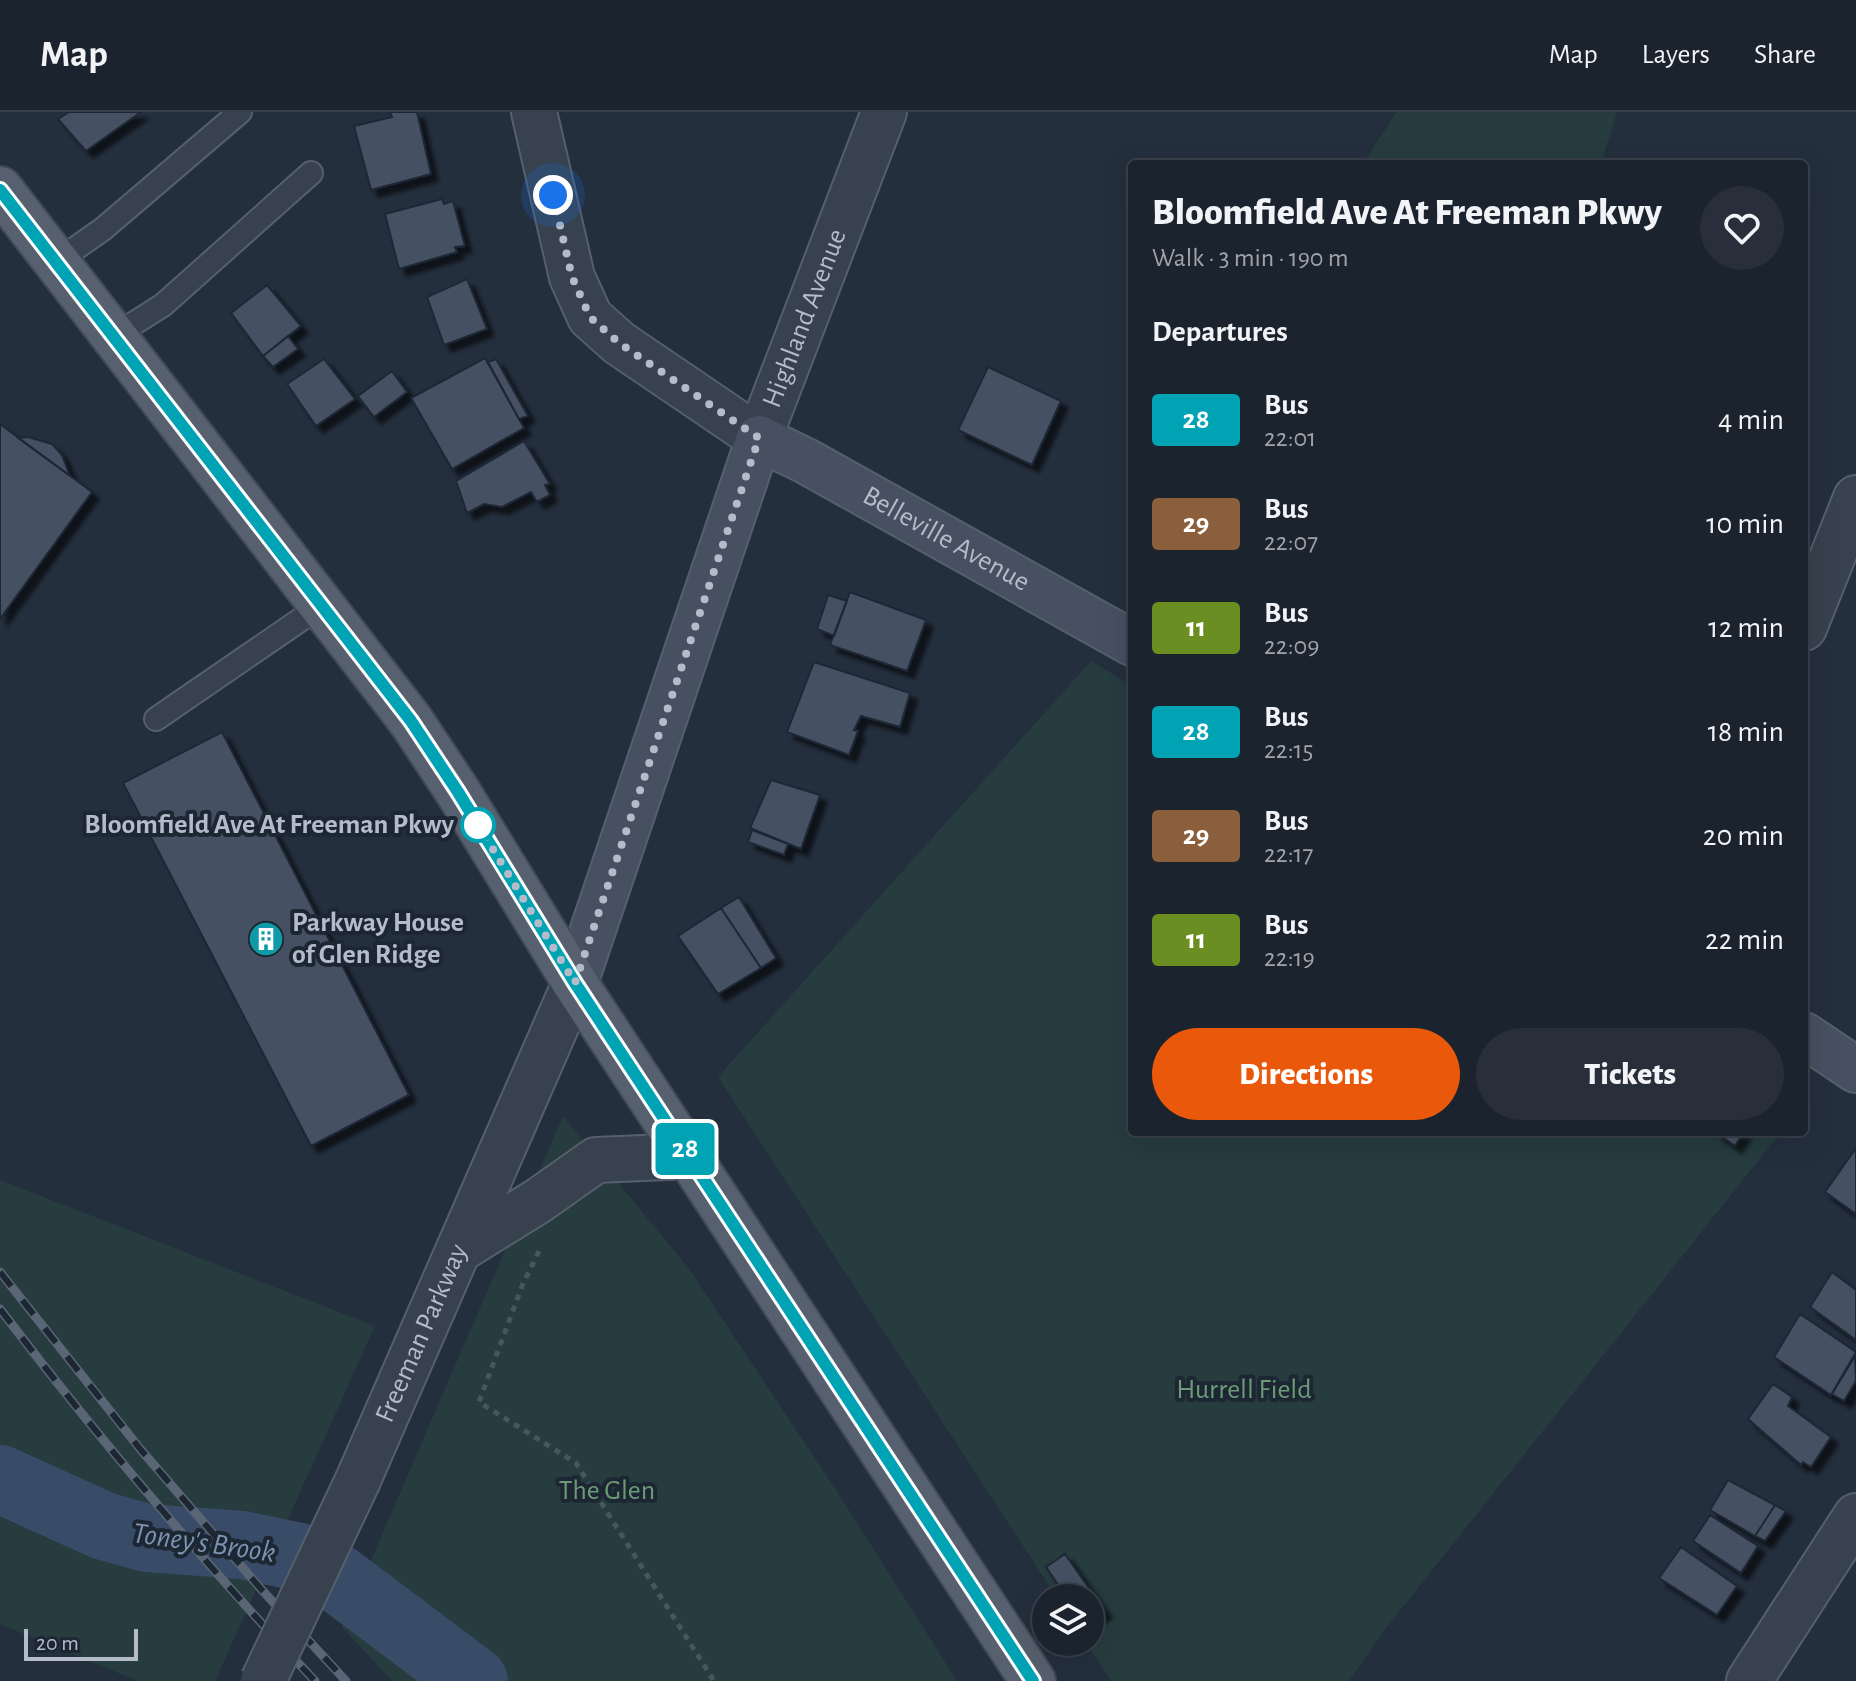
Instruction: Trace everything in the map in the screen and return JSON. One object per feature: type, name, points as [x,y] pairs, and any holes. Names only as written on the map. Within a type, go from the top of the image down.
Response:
[{"type":"main road","points":[[0,189],[435,756],[575,983],[1033,1681]]},
{"type":"main road","name":"Belleville Avenue","points":[[759,438],[806,461],[1128,641]]},
{"type":"main road","name":"Highland Avenue","points":[[575,983],[759,438]]},
{"type":"main road","points":[[1808,1038],[1856,1070]]},
{"type":"street","points":[[534,112],[572,277],[590,317],[619,343],[759,438]]},
{"type":"street","name":"Highland Avenue","points":[[759,438],[884,112]]},
{"type":"street","points":[[1808,618],[1856,498]]},
{"type":"street","name":"Freeman Parkway","points":[[263,1681],[358,1480],[575,983]]},
{"type":"street","points":[[459,1250],[538,1201],[596,1160],[689,1156]]},
{"type":"street","points":[[1749,1681],[1856,1516]]},
{"type":"lane","points":[[56,262],[103,229],[240,112]]},
{"type":"lane","points":[[114,336],[163,305],[311,173]]},
{"type":"lane","points":[[156,719],[322,605]]},
{"type":"path","points":[[541,1248],[522,1286],[479,1402],[576,1463],[714,1681]]},
{"type":"green space","points":[[1397,112],[1617,112],[1602,160],[1365,160]]},
{"type":"green space","name":"Hurrell Field","points":[[1091,661],[1128,684],[1128,1136],[1778,1136],[1383,1632],[1349,1681],[1111,1681],[1094,1656],[1104,1656],[1104,1584],[1048,1584],[718,1077]]},
{"type":"green space","name":"The Glen","points":[[563,1116],[687,1266],[838,1493],[957,1681],[392,1681],[342,1627]]},
{"type":"green space","points":[[0,1180],[375,1326],[215,1681],[138,1681],[0,1624]]},
{"type":"building","points":[[69,112],[141,112],[86,151],[58,119]]},
{"type":"building","points":[[390,112],[417,112],[431,174],[371,190],[354,126],[392,117]]},
{"type":"building","points":[[442,199],[444,204],[453,201],[465,246],[455,247],[457,252],[399,269],[385,214]]},
{"type":"building","points":[[467,279],[487,329],[444,345],[427,297]]},
{"type":"building","points":[[267,285],[301,326],[263,356],[231,313]]},
{"type":"building","points":[[288,336],[298,349],[273,367],[263,356]]},
{"type":"building","points":[[485,358],[524,428],[452,469],[411,398]]},
{"type":"building","points":[[324,359],[355,399],[316,426],[287,384]]},
{"type":"building","points":[[496,359],[528,416],[519,419],[488,362]]},
{"type":"building","points":[[988,367],[1061,401],[1032,465],[958,430]]},
{"type":"building","points":[[392,371],[407,392],[374,417],[358,396]]},
{"type":"building","points":[[0,424],[92,492],[0,619]]},
{"type":"building","points":[[28,437],[52,444],[62,455],[70,476],[18,438]]},
{"type":"building","points":[[524,441],[550,484],[545,485],[550,495],[537,502],[531,492],[502,507],[484,504],[467,513],[456,481]]},
{"type":"building","points":[[850,592],[926,620],[907,671],[830,645]]},
{"type":"building","points":[[828,595],[847,601],[834,636],[817,629]]},
{"type":"building","points":[[814,662],[910,693],[900,727],[861,716],[854,730],[858,731],[849,755],[787,732]]},
{"type":"building","name":"Parkway House of Glen Ridge","points":[[222,732],[409,1095],[311,1146],[123,783]]},
{"type":"building","points":[[771,780],[820,795],[801,849],[750,828]]},
{"type":"building","points":[[752,830],[788,844],[784,855],[748,842]]},
{"type":"building","points":[[739,897],[776,958],[761,968],[721,908]]},
{"type":"building","points":[[721,908],[761,968],[718,994],[678,936]]},
{"type":"building","points":[[1721,1136],[1741,1136],[1735,1146]]},
{"type":"building","points":[[1856,1148],[1856,1214],[1825,1192]]},
{"type":"building","points":[[1832,1272],[1856,1290],[1856,1340],[1810,1307]]},
{"type":"building","points":[[1800,1314],[1856,1352],[1831,1395],[1774,1357]]},
{"type":"building","points":[[1855,1356],[1856,1381],[1844,1401],[1832,1394]]},
{"type":"building","points":[[1773,1384],[1792,1397],[1788,1406],[1831,1437],[1811,1467],[1803,1462],[1801,1465],[1748,1419]]},
{"type":"building","points":[[1728,1480],[1775,1505],[1755,1536],[1710,1510]]},
{"type":"building","points":[[1775,1505],[1786,1511],[1765,1541],[1755,1536]]},
{"type":"building","points":[[1710,1515],[1758,1546],[1741,1573],[1693,1541]]},
{"type":"building","points":[[1681,1547],[1737,1586],[1717,1615],[1659,1578]]},
{"type":"building","points":[[1065,1554],[1086,1584],[1058,1584],[1046,1567]]},
{"type":"waterway","name":"Toney's Brook","points":[[0,1479],[104,1526],[147,1538],[242,1545],[300,1557],[337,1578],[474,1681]]},
{"type":"railway","points":[[0,1272],[141,1450],[261,1589],[346,1681]]},
{"type":"railway","points":[[0,1309],[153,1499],[315,1681]]},
{"type":"bus line","name":"28","points":[[0,190],[411,721],[575,983],[1033,1681]]},
{"type":"place","name":"Bloomfield Ave At Freeman Pkwy","points":[[478,825]]},
{"type":"place","name":"Parkway House of Glen Ridge","points":[[266,939]]},
{"type":"route","points":[[478,825],[575,983],[759,438],[619,343],[590,317],[572,277],[553,195]]}]
